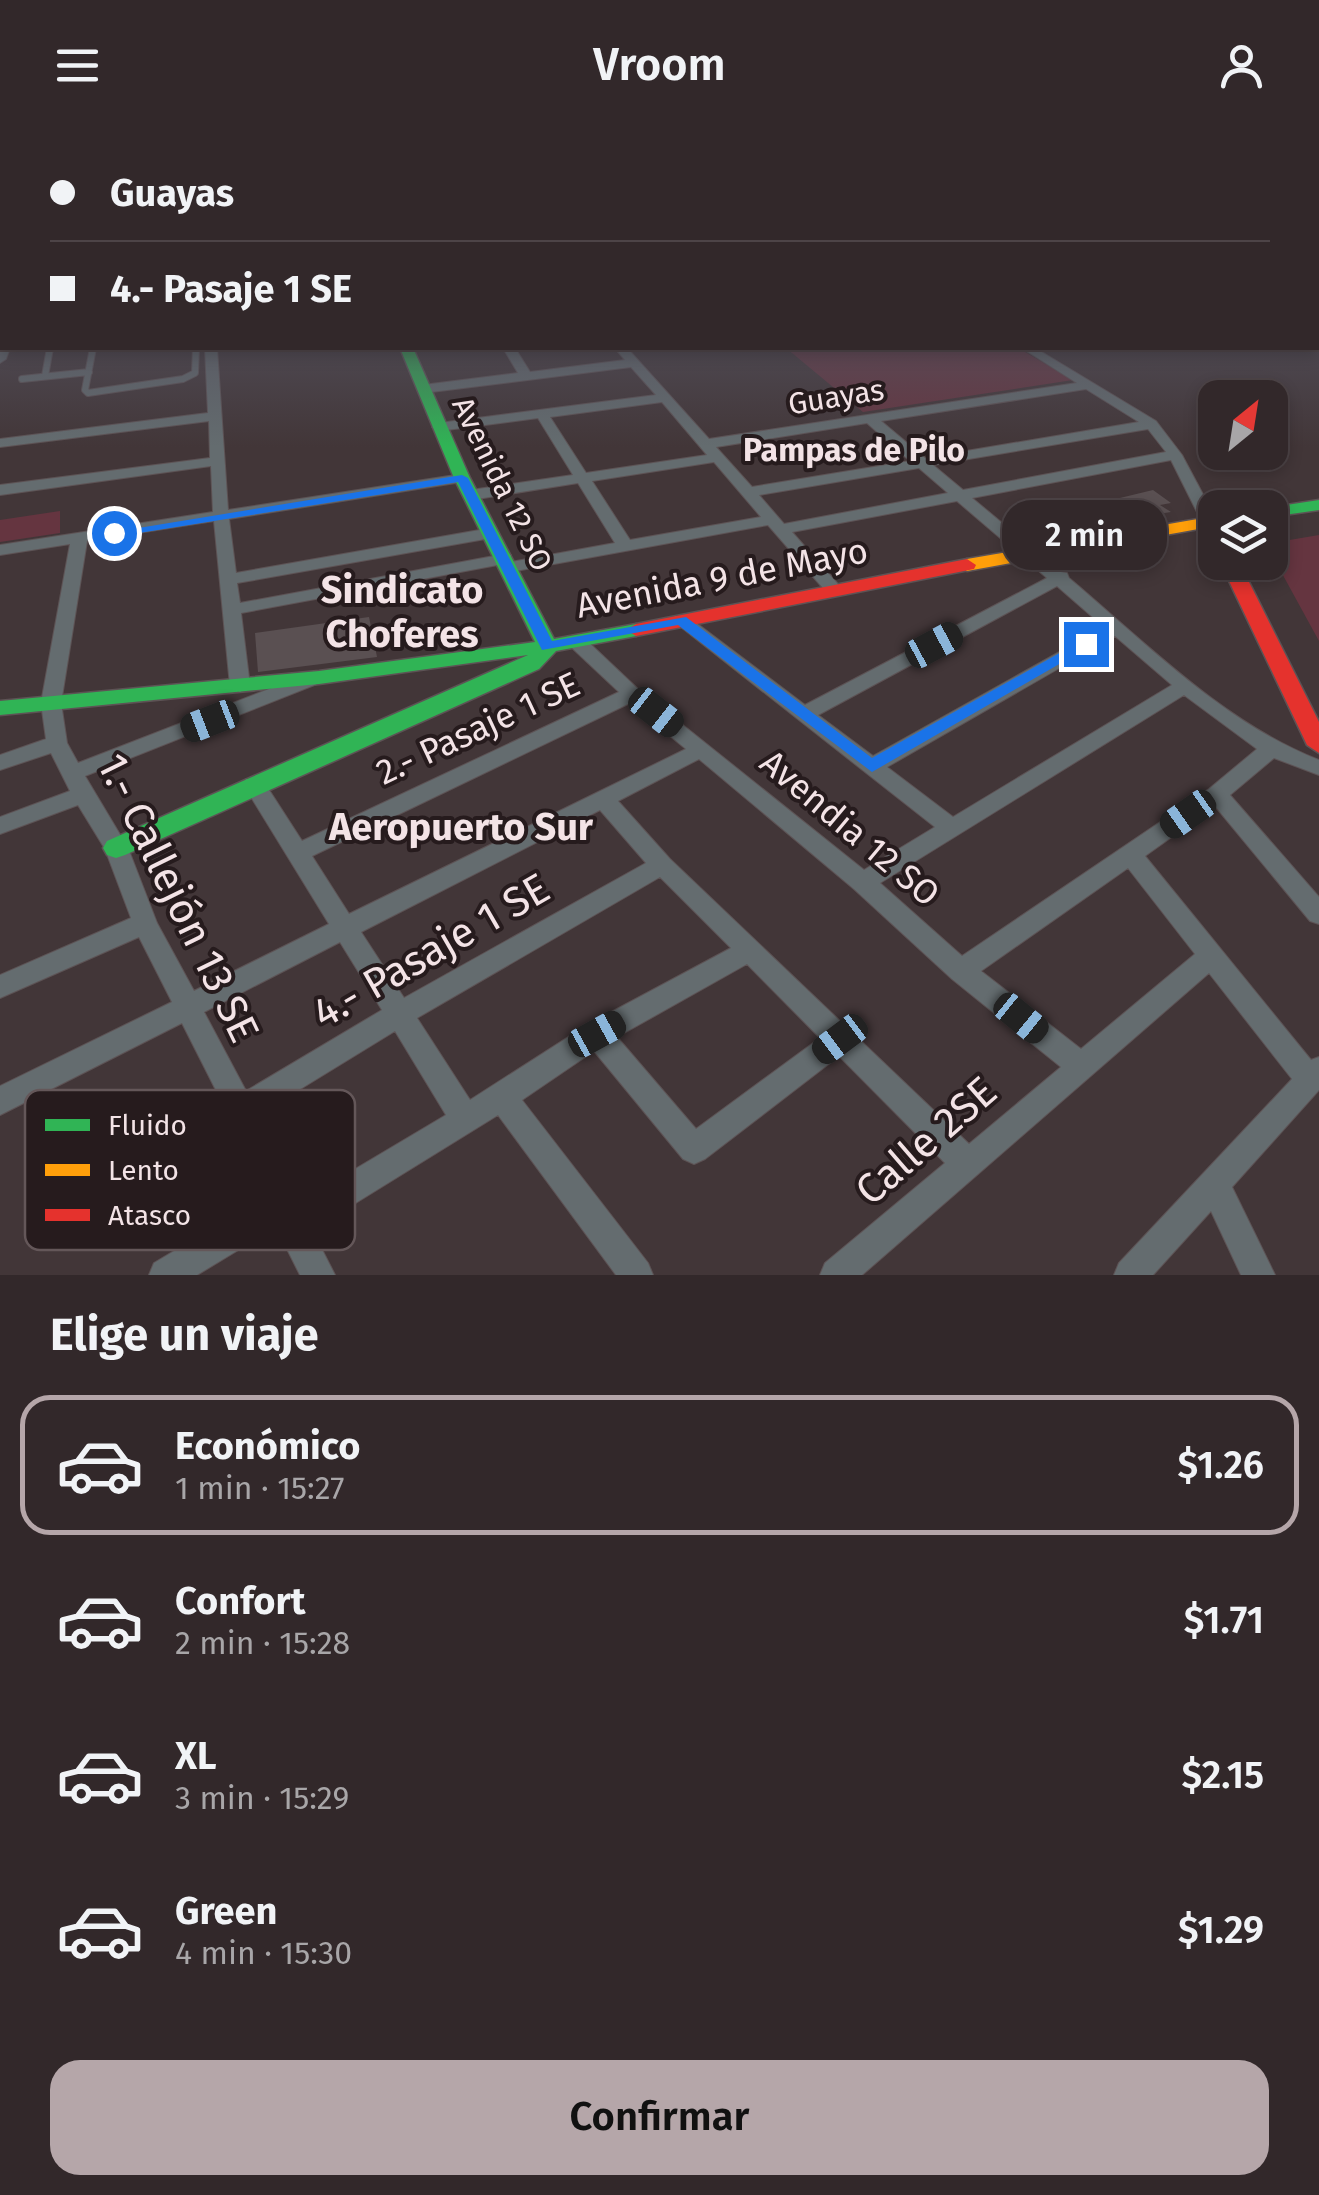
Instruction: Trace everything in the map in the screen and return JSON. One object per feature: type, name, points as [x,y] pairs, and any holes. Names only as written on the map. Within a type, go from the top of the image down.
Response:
[{"type":"street","points":[[212,350],[221,515],[240,686]]},
{"type":"street","name":"Avenida 12 SO","points":[[407,350],[467,487],[548,646]]},
{"type":"street","points":[[510,350],[526,376]]},
{"type":"street","points":[[623,350],[835,591]]},
{"type":"street","points":[[1031,350],[1151,424],[1175,455],[1198,498]]},
{"type":"street","points":[[423,389],[634,363]]},
{"type":"street","name":"Guayas","points":[[467,487],[580,478],[870,419],[1091,385]]},
{"type":"street","points":[[439,427],[666,398]]},
{"type":"street","points":[[542,414],[625,546]]},
{"type":"street","points":[[0,443],[215,416]]},
{"type":"street","points":[[870,419],[1185,686],[1271,750],[1319,768]]},
{"type":"street","points":[[750,492],[1151,424]]},
{"type":"street","points":[[231,610],[507,563],[962,495],[1175,455]]},
{"type":"street","points":[[0,490],[218,461]]},
{"type":"street","points":[[0,550],[221,515],[467,487]]},
{"type":"street","points":[[1288,509],[1319,504]]},
{"type":"street","name":"Avenida 9 de Mayo","points":[[0,708],[240,686],[577,642],[1030,553],[1198,528]]},
{"type":"street","points":[[227,580],[492,533]]},
{"type":"street","name":"1.- Callejón 13 SE","points":[[78,538],[52,702],[58,743],[77,784],[116,848],[145,923],[230,1090]]},
{"type":"street","points":[[806,713],[1061,577]]},
{"type":"street","points":[[1239,580],[1319,745]]},
{"type":"street","points":[[681,620],[951,827]]},
{"type":"street","points":[[872,766],[1117,627]]},
{"type":"street","name":"Avendia 12 SO","points":[[577,642],[632,694],[1080,1065]]},
{"type":"street","points":[[116,848],[531,664],[548,646]]},
{"type":"street","points":[[0,826],[77,784],[320,676]]},
{"type":"street","points":[[863,882],[1185,686]]},
{"type":"street","name":"2.- Pasaje 1 SE","points":[[298,852],[632,694]]},
{"type":"street","points":[[0,763],[58,743]]},
{"type":"street","points":[[0,1101],[702,749]]},
{"type":"street","points":[[961,970],[1217,794],[1271,750]]},
{"type":"street","points":[[254,784],[396,1015],[466,1120]]},
{"type":"street","points":[[1217,794],[1319,914]]},
{"type":"street","points":[[603,798],[662,865],[966,1162]]},
{"type":"street","points":[[1130,854],[1210,957],[1314,1074],[1131,1275]]},
{"type":"street","name":"4.- Pasaje 1 SE","points":[[274,1090],[396,1015],[662,865]]},
{"type":"street","points":[[0,987],[145,923]]},
{"type":"street","points":[[355,1179],[466,1120],[597,1034],[748,951]]},
{"type":"street","name":"Calle 2SE","points":[[837,1275],[1210,957]]},
{"type":"street","points":[[597,1034],[694,1150],[840,1039]]},
{"type":"street","points":[[502,1098],[636,1275]]},
{"type":"street","points":[[1214,1183],[1258,1275]]},
{"type":"street","points":[[166,1275],[216,1250]]},
{"type":"street","name":"1.- Callejón 13 SE","points":[[306,1250],[318,1275]]},
{"type":"lane","points":[[45,376],[50,350]]},
{"type":"lane","points":[[93,350],[85,390],[88,392],[183,379],[195,373],[196,350]]},
{"type":"lane","points":[[22,378],[88,372]]},
{"type":"shaded area","points":[[788,350],[1021,350],[1073,380],[863,412]]},
{"type":"shaded area","points":[[60,511],[60,533],[0,542],[0,520]]},
{"type":"shaded area","points":[[1319,535],[1319,641],[1286,580],[1288,540]]},
{"type":"building","points":[[1153,490],[1171,503],[1160,505],[1171,512],[1080,526],[1064,513],[1099,507],[1095,504]]},
{"type":"building","points":[[369,617],[377,657],[258,672],[255,633]]},
{"type":"traffic: fast","points":[[116,848],[531,664],[548,647],[462,478],[407,350]]},
{"type":"traffic: fast","points":[[1288,509],[1319,505]]},
{"type":"traffic: fast","points":[[0,708],[399,668],[636,630]]},
{"type":"traffic: slow","points":[[967,565],[1198,524]]},
{"type":"traffic: jam","points":[[636,630],[967,565]]},
{"type":"traffic: jam","points":[[1238,580],[1319,745]]},
{"type":"district","name":"Pampas de Pilo","points":[[854,450]]},
{"type":"district","name":"Sindicato Choferes","points":[[402,612]]},
{"type":"district","name":"Aeropuerto Sur","points":[[461,827]]},
{"type":"route","points":[[114,533],[462,478],[548,646],[681,620],[872,766],[1086,644]]}]
